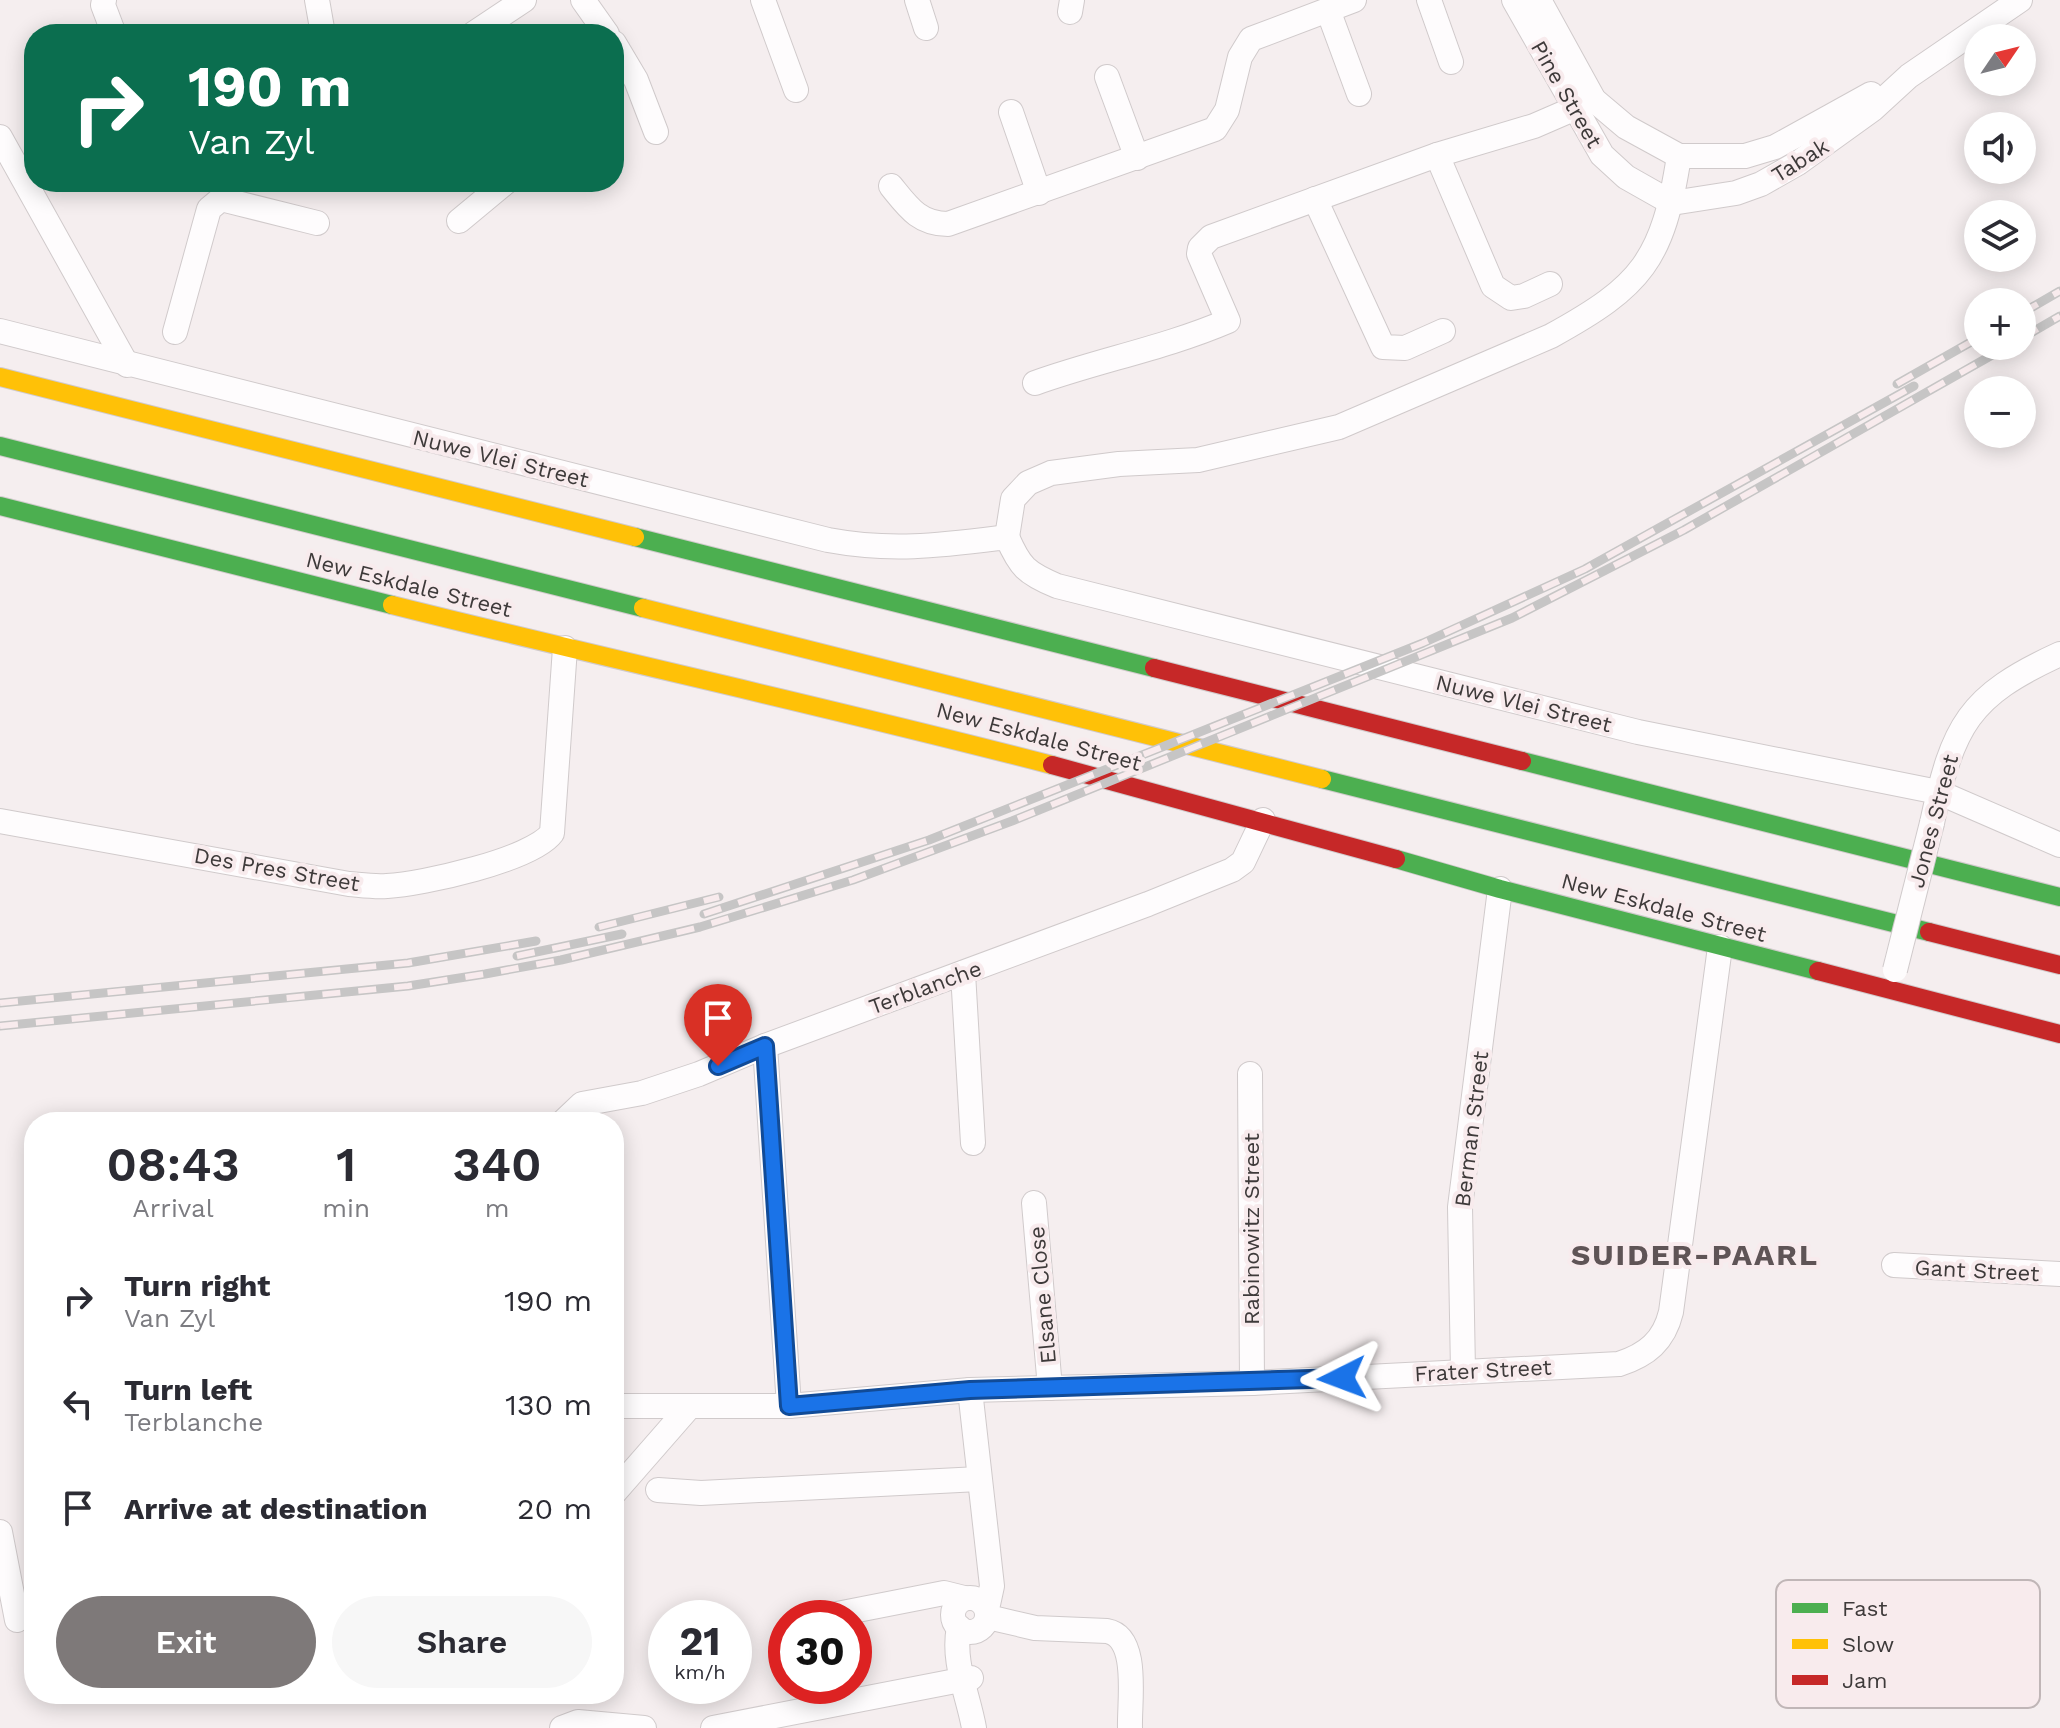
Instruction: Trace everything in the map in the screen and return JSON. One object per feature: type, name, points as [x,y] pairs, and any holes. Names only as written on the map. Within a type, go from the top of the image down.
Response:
[{"type":"main road","points":[[30,365],[464,493]]},
{"type":"main road","points":[[0,377],[2060,897]]},
{"type":"main road","points":[[0,446],[2060,965]]},
{"type":"main road","name":"New Eskdale Street","points":[[0,506],[565,648],[876,719],[1263,820],[1500,889],[1720,947],[1892,981],[2060,1034]]},
{"type":"street","points":[[104,0],[110,24]]},
{"type":"street","points":[[317,0],[321,24]]},
{"type":"street","points":[[583,0],[600,24]]},
{"type":"street","points":[[763,0],[796,90]]},
{"type":"street","points":[[917,0],[926,28]]},
{"type":"street","points":[[891,186],[917,217],[937,224],[958,222],[1215,129],[1227,110],[1240,57],[1251,39],[1354,0]]},
{"type":"street","points":[[1429,0],[1451,62]]},
{"type":"street","name":"Pine Street","points":[[1514,0],[1585,105],[1679,156]]},
{"type":"street","name":"Pine Street","points":[[1539,0],[1585,105],[1602,155],[1643,188],[1672,203]]},
{"type":"street","name":"Tabak","points":[[1672,203],[1724,196],[1761,184],[1837,136],[1909,76],[2020,0]]},
{"type":"street","points":[[487,24],[519,2]]},
{"type":"street","points":[[1328,10],[1359,94]]},
{"type":"street","points":[[624,60],[636,80],[656,132]]},
{"type":"street","name":"Tabak","points":[[1679,156],[1729,158],[1775,147],[1909,76]]},
{"type":"street","points":[[1107,77],[1137,158]]},
{"type":"street","points":[[1035,383],[1103,360],[1162,346],[1228,321],[1201,260],[1200,248],[1211,237],[1437,155],[1534,126],[1585,105]]},
{"type":"street","points":[[1011,112],[1039,193]]},
{"type":"street","points":[[0,137],[24,180]]},
{"type":"street","points":[[1437,155],[1493,286],[1511,298],[1524,296],[1550,284]]},
{"type":"street","points":[[1007,537],[1013,499],[1028,483],[1051,473],[1119,464],[1198,460],[1296,439],[1339,427],[1551,336],[1611,300],[1640,273],[1655,252],[1672,203],[1679,156]]},
{"type":"street","points":[[31,192],[127,365]]},
{"type":"street","points":[[459,221],[494,192]]},
{"type":"street","points":[[175,332],[209,209],[221,199],[247,193],[317,223]]},
{"type":"street","points":[[1315,199],[1383,347],[1405,348],[1443,331]]},
{"type":"street","name":"Nuwe Vlei Street","points":[[0,331],[828,540],[871,548],[907,548],[1007,537],[1017,561],[1027,572],[1057,586],[1638,732],[1938,792],[2060,845]]},
{"type":"street","name":"Des Pres Street","points":[[0,821],[349,884],[384,886],[445,877],[527,851],[552,833],[565,648]]},
{"type":"street","name":"Jones Street","points":[[1892,981],[1938,792],[1953,744],[1967,718],[1989,693],[2023,671],[2060,654]]},
{"type":"street","name":"Terblanche","points":[[574,1112],[582,1104],[669,1084],[1232,870],[1243,862],[1263,820]]},
{"type":"street","name":"Berman Street","points":[[1463,1371],[1460,1207],[1500,889]]},
{"type":"street","name":"Frater Street","points":[[624,1406],[789,1406],[970,1390],[1252,1383],[1619,1364],[1643,1354],[1663,1336],[1671,1312],[1720,947]]},
{"type":"street","points":[[963,973],[973,1143]]},
{"type":"street","points":[[765,1046],[789,1406]]},
{"type":"street","name":"Rabinowitz Street","points":[[1250,1074],[1252,1383]]},
{"type":"street","name":"Elsane Close","points":[[1034,1203],[1050,1388]]},
{"type":"street","name":"Gant Street","points":[[1894,1265],[2060,1274]]},
{"type":"street","points":[[970,1390],[986,1551],[972,1613],[967,1684],[974,1728]]},
{"type":"street","points":[[624,1482],[690,1406]]},
{"type":"street","points":[[658,1490],[701,1493],[979,1479]]},
{"type":"street","points":[[0,1532],[17,1620]]},
{"type":"street","points":[[872,1608],[944,1593],[972,1613],[1035,1628],[1118,1634],[1129,1653],[1130,1728]]},
{"type":"street","points":[[713,1728],[967,1684]]},
{"type":"street","points":[[562,1728],[578,1722],[644,1728]]},
{"type":"railway","points":[[2036,305],[2060,291]]},
{"type":"railway","points":[[2036,330],[2060,316]]},
{"type":"railway","points":[[1897,384],[1964,346]]},
{"type":"railway","points":[[0,1026],[408,986],[485,974],[561,960],[700,927],[853,880],[1012,821],[1512,618],[1684,530],[1983,360]]},
{"type":"railway","points":[[704,914],[929,840],[1423,643],[1585,569],[1914,386]]},
{"type":"railway","points":[[599,927],[719,897]]},
{"type":"railway","points":[[517,956],[622,934]]},
{"type":"railway","points":[[0,1003],[408,963],[536,941]]},
{"type":"traffic: fast","points":[[0,446],[643,608]]},
{"type":"traffic: fast","points":[[0,506],[392,605]]},
{"type":"traffic: fast","points":[[635,537],[1154,668]]},
{"type":"traffic: fast","points":[[1522,761],[2060,897]]},
{"type":"traffic: fast","points":[[1322,779],[1929,932]]},
{"type":"traffic: fast","points":[[1396,859],[1818,971]]},
{"type":"traffic: slow","points":[[0,377],[635,537]]},
{"type":"traffic: slow","points":[[392,605],[1052,765]]},
{"type":"traffic: slow","points":[[643,608],[1322,779]]},
{"type":"traffic: jam","points":[[1154,668],[1522,761]]},
{"type":"traffic: jam","points":[[1052,765],[1396,859]]},
{"type":"traffic: jam","points":[[1929,932],[2060,965]]},
{"type":"traffic: jam","points":[[1818,971],[2060,1034]]},
{"type":"district","name":"SUIDER-PAARL","points":[[1695,1255]]},
{"type":"route","points":[[718,1066],[765,1046],[789,1406],[970,1390],[1342,1378]]}]
